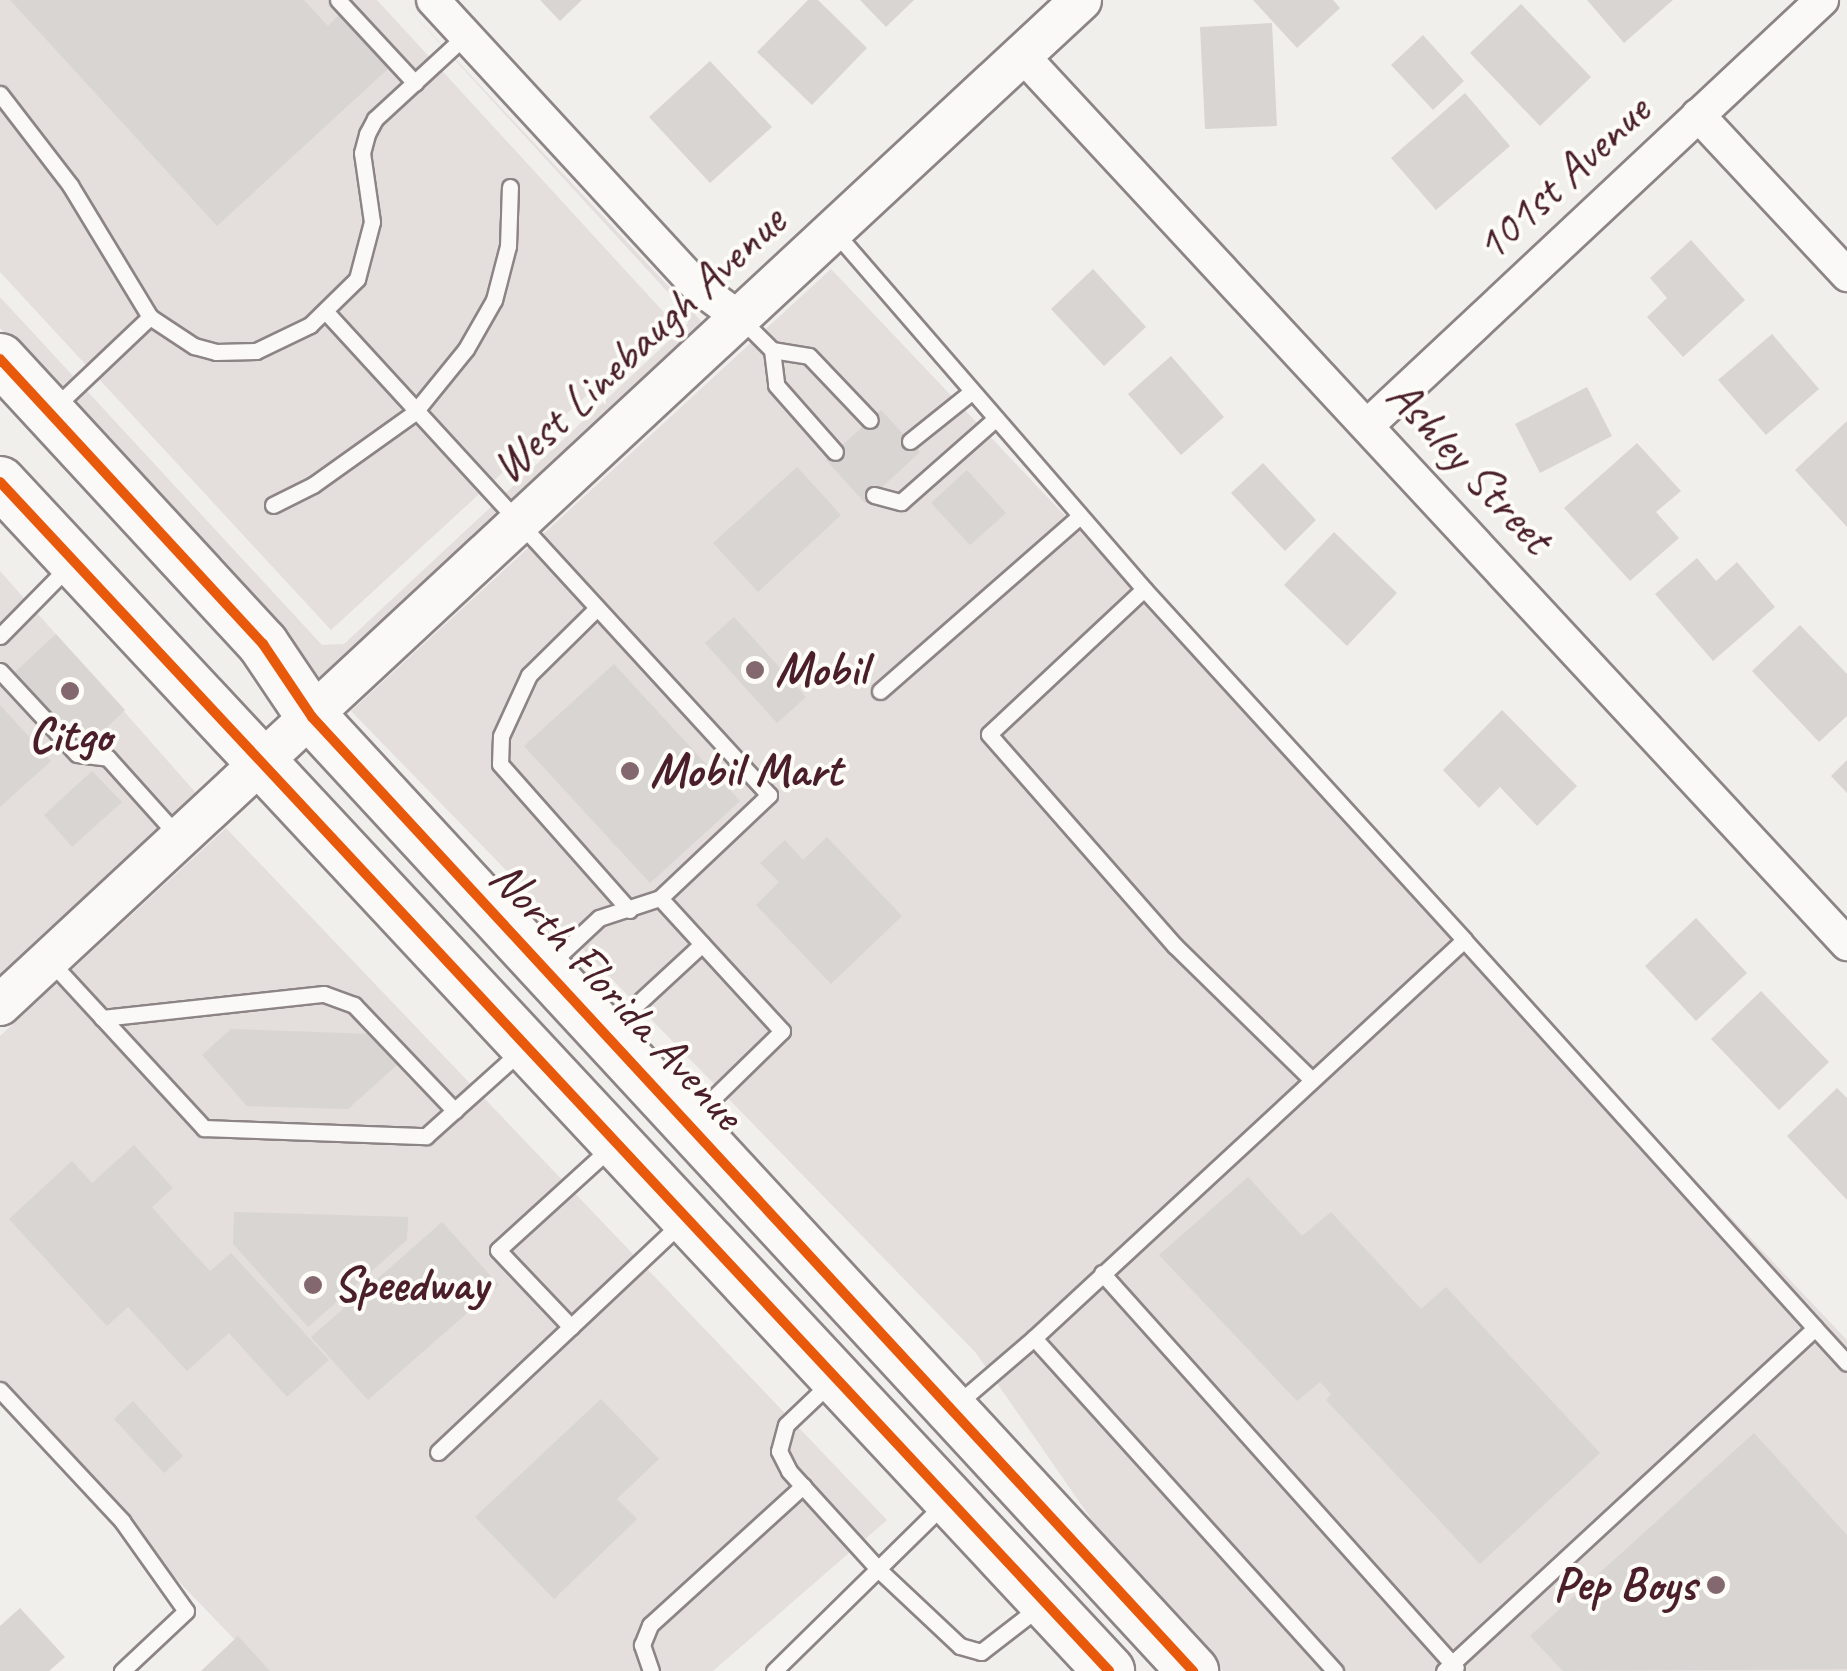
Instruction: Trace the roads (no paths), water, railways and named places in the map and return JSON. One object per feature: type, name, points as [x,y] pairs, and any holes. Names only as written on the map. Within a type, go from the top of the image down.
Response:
[{"type":"main road","name":"North Florida Avenue","points":[[0,358],[263,644],[312,717],[1193,1671]]},
{"type":"main road","name":"North Florida Avenue","points":[[0,482],[1109,1671]]},
{"type":"main road","points":[[852,1394],[914,1368]]},
{"type":"street","points":[[432,0],[699,288],[740,318]]},
{"type":"street","name":"West Linebaugh Avenue","points":[[0,1005],[1081,0]]},
{"type":"street","name":"101st Avenue","points":[[1368,426],[1822,0]]},
{"type":"street","name":"Ashley Street","points":[[1022,55],[1847,944]]},
{"type":"street","points":[[1698,115],[1847,276]]},
{"type":"lane","points":[[338,0],[415,82]]},
{"type":"lane","points":[[0,94],[70,185],[150,317],[194,346],[233,353],[271,346],[327,313],[356,279],[369,242],[362,153],[367,134],[415,82],[466,36]]},
{"type":"lane","points":[[273,505],[313,485],[414,412],[466,349],[494,300],[508,246],[510,187]]},
{"type":"lane","points":[[834,230],[993,421],[1847,1363]]},
{"type":"lane","points":[[327,313],[769,794],[660,898],[599,918],[544,968]]},
{"type":"lane","points":[[48,413],[150,317]]},
{"type":"lane","points":[[740,318],[772,350],[809,356],[870,420]]},
{"type":"lane","points":[[772,350],[776,385],[835,452]]},
{"type":"lane","points":[[910,441],[970,393]]},
{"type":"lane","points":[[874,495],[901,502],[993,421]]},
{"type":"lane","points":[[880,690],[1079,517]]},
{"type":"lane","points":[[0,636],[74,562]]},
{"type":"lane","points":[[1144,589],[989,734],[1175,946],[1310,1079]]},
{"type":"lane","points":[[596,609],[529,674],[501,736],[500,764],[629,910]]},
{"type":"lane","points":[[0,671],[77,754],[108,758],[180,838]]},
{"type":"lane","points":[[660,898],[782,1031],[687,1124]]},
{"type":"lane","points":[[951,1408],[1034,1338],[1464,940]]},
{"type":"lane","points":[[604,1033],[702,944]]},
{"type":"lane","points":[[48,960],[204,1128],[426,1136],[528,1046]]},
{"type":"lane","points":[[102,1018],[324,994],[354,1006],[454,1111]]},
{"type":"lane","points":[[570,1327],[498,1250],[617,1142]]},
{"type":"lane","points":[[438,1452],[688,1217]]},
{"type":"lane","points":[[1102,1274],[1452,1668],[1815,1328]]},
{"type":"lane","points":[[1034,1338],[1336,1671]]},
{"type":"lane","points":[[0,1390],[122,1521],[186,1611],[122,1671]]},
{"type":"lane","points":[[852,1394],[786,1426],[779,1451],[804,1486],[879,1570],[960,1646],[981,1652],[1044,1602]]},
{"type":"lane","points":[[652,1671],[642,1645],[650,1625],[804,1486]]},
{"type":"lane","points":[[774,1671],[950,1499]]},
{"type":"place","name":"Mobil","points":[[755,670]]},
{"type":"place","name":"Citgo","points":[[70,691]]},
{"type":"place","name":"Mobil Mart","points":[[630,771]]},
{"type":"place","name":"Speedway","points":[[313,1285]]},
{"type":"place","name":"Pep Boys","points":[[1716,1585]]}]
